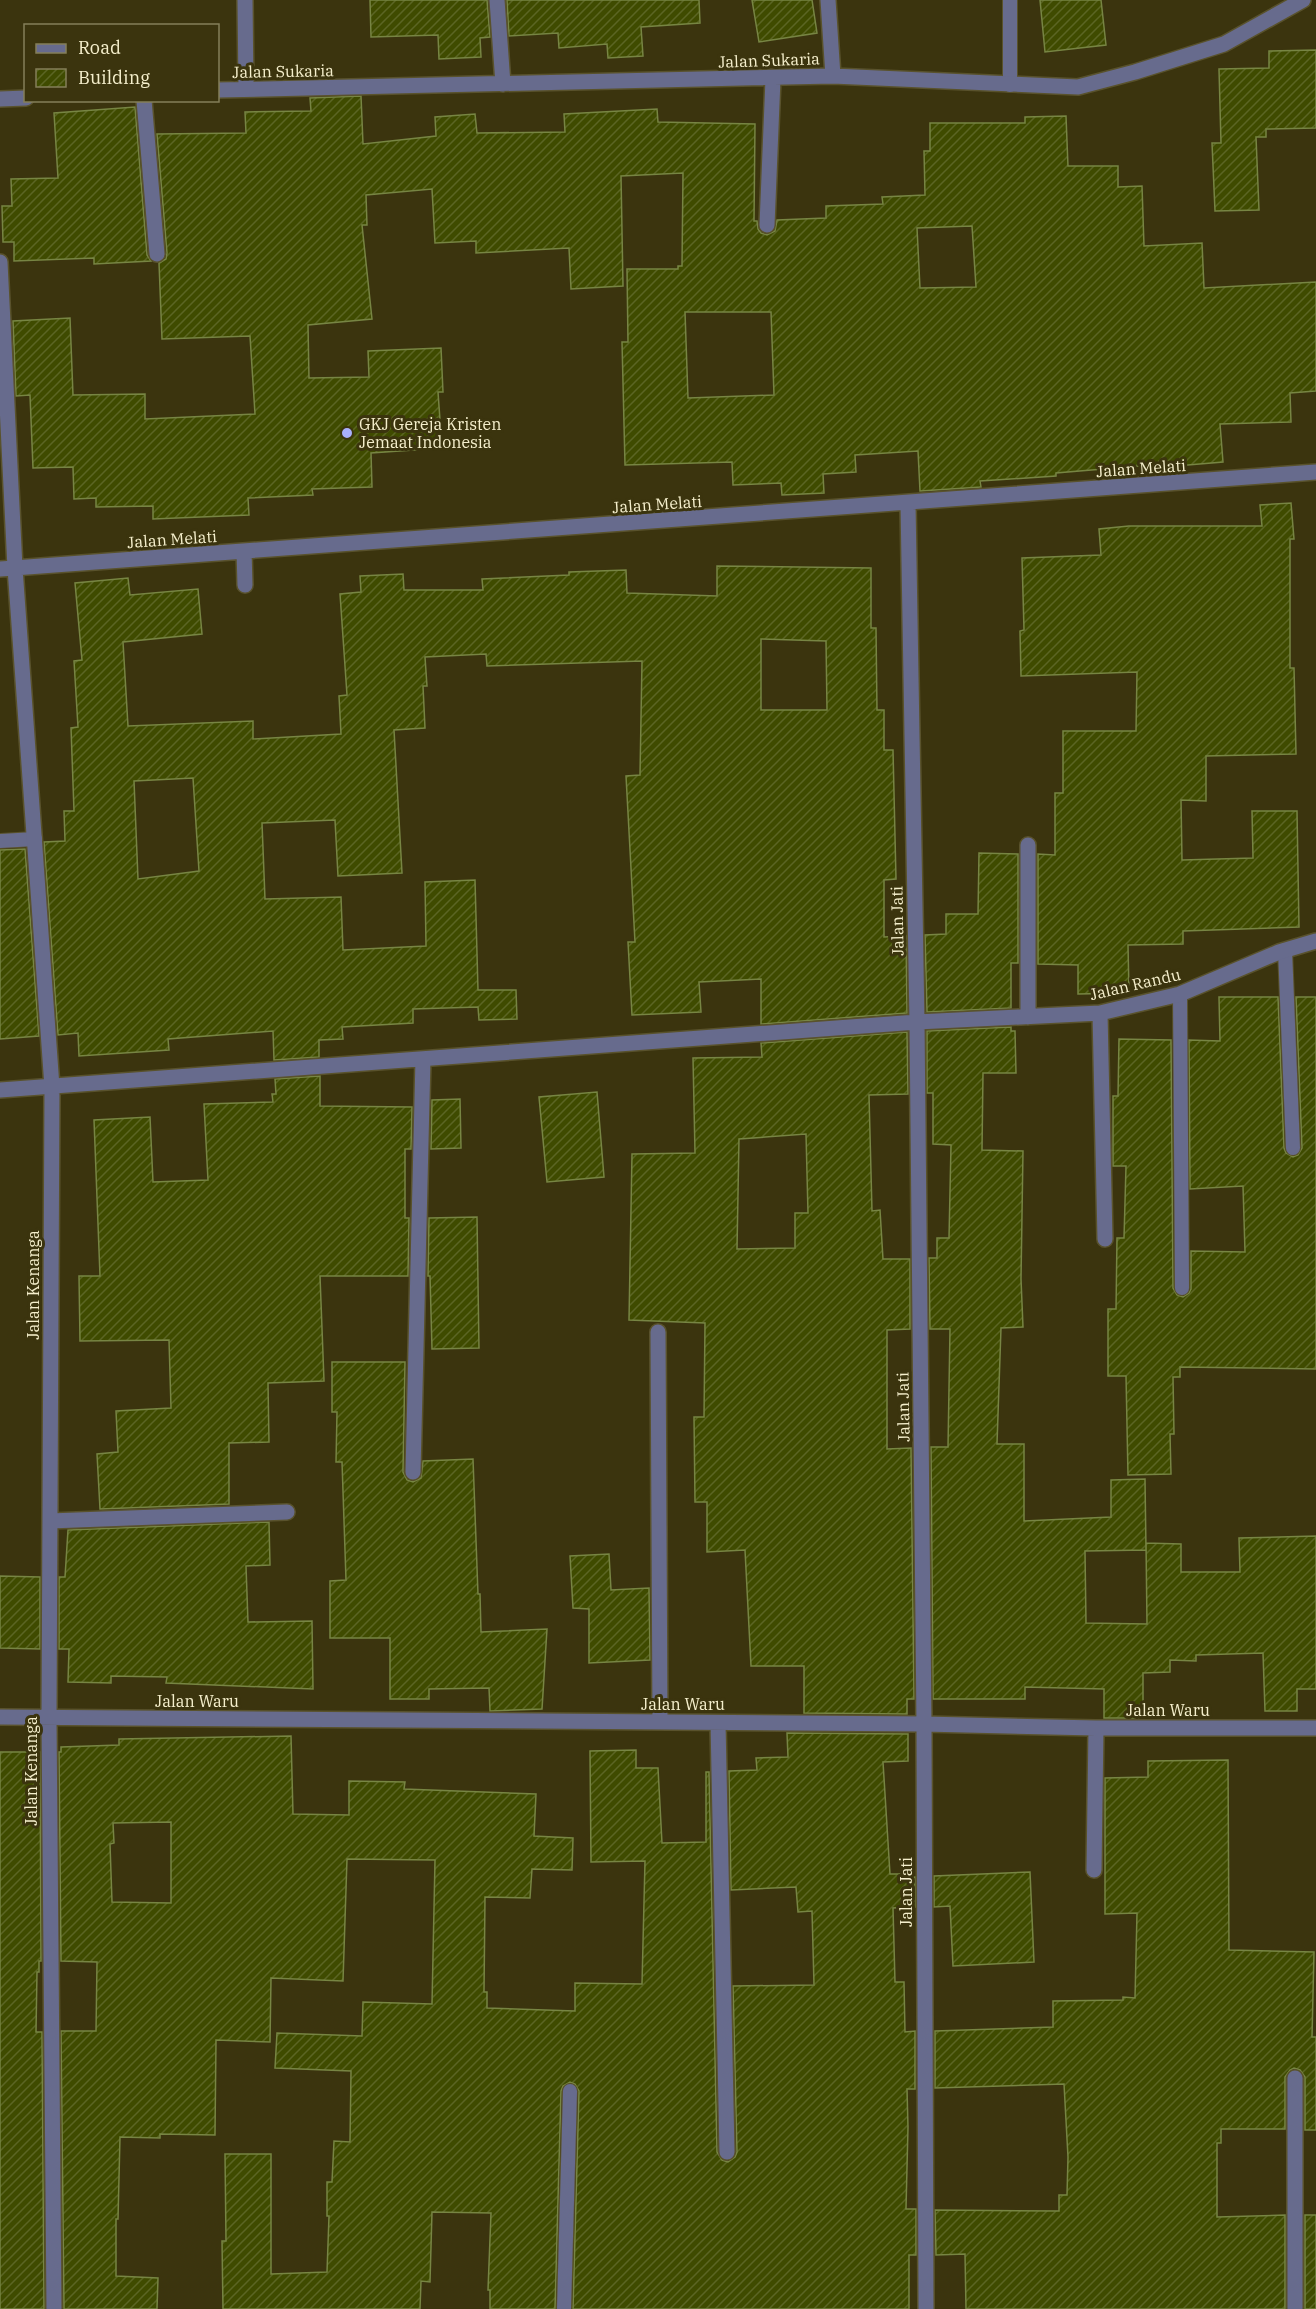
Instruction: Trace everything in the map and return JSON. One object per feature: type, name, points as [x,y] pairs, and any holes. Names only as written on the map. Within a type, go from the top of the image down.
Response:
[{"type":"street","points":[[245,0],[246,89]]},
{"type":"street","points":[[497,0],[503,84]]},
{"type":"street","points":[[828,0],[833,76]]},
{"type":"street","name":"Jalan Sukaria","points":[[219,90],[833,76],[1078,87],[1224,44],[1304,0]]},
{"type":"street","points":[[767,225],[773,79]]},
{"type":"street","points":[[0,99],[24,98]]},
{"type":"street","points":[[144,102],[157,254]]},
{"type":"street","name":"Jalan Kenanga","points":[[0,262],[7,569],[35,839],[52,1087],[49,1718],[54,2309]]},
{"type":"street","name":"Jalan Melati","points":[[7,569],[1316,472]]},
{"type":"street","name":"Jalan Jati","points":[[908,504],[917,1022],[924,1724],[926,2309]]},
{"type":"street","points":[[244,551],[245,585]]},
{"type":"street","points":[[1028,845],[1028,1017]]},
{"type":"street","name":"Jalan Randu","points":[[0,1090],[917,1022],[1100,1013],[1180,994],[1285,950],[1316,941]]},
{"type":"street","points":[[1100,1013],[1105,1239]]},
{"type":"street","points":[[413,1472],[423,1059]]},
{"type":"street","points":[[658,1332],[660,1722]]},
{"type":"street","points":[[50,1521],[287,1512]]},
{"type":"street","name":"Jalan Waru","points":[[0,1717],[924,1724],[1096,1728],[1316,1728]]},
{"type":"street","points":[[718,1722],[727,2152]]},
{"type":"street","points":[[1094,1870],[1096,1728]]},
{"type":"street","points":[[1294,2078],[1295,2309]]},
{"type":"lane","points":[[1010,0],[1010,85]]},
{"type":"lane","points":[[0,841],[35,839]]},
{"type":"lane","points":[[1285,950],[1293,1148]]},
{"type":"lane","points":[[1180,994],[1182,1288]]},
{"type":"lane","points":[[564,2309],[570,2091]]},
{"type":"building","points":[[370,0],[487,0],[490,37],[480,38],[481,57],[439,59],[438,35],[371,37]]},
{"type":"building","points":[[507,0],[699,0],[700,23],[641,27],[643,56],[608,58],[607,44],[559,48],[558,33],[509,36]]},
{"type":"building","points":[[752,0],[812,0],[817,33],[759,42]]},
{"type":"building","points":[[1040,0],[1101,0],[1106,45],[1045,52]]},
{"type":"building","points":[[1316,50],[1316,128],[1266,129],[1266,137],[1256,137],[1259,210],[1215,211],[1212,143],[1221,143],[1219,69],[1269,68],[1269,51]]},
{"type":"building","points":[[361,96],[363,144],[436,136],[435,117],[475,114],[477,133],[565,132],[564,114],[657,109],[658,122],[755,124],[754,221],[757,221],[761,233],[767,235],[775,231],[777,220],[826,218],[826,206],[883,204],[882,197],[925,195],[924,151],[930,151],[930,123],[1025,123],[1025,117],[1066,116],[1068,166],[1118,166],[1118,187],[1142,186],[1144,246],[1202,243],[1204,288],[1316,282],[1316,391],[1290,393],[1291,422],[1220,424],[1223,462],[1176,466],[1175,463],[1056,473],[1056,476],[980,481],[981,487],[920,491],[918,451],[855,455],[856,472],[823,474],[824,493],[782,495],[781,483],[733,485],[732,462],[625,465],[622,342],[628,342],[627,269],[678,269],[678,266],[682,266],[683,173],[621,176],[623,286],[571,289],[569,248],[476,253],[476,241],[435,243],[432,189],[366,195],[367,225],[362,225],[372,319],[308,325],[309,378],[369,377],[368,351],[441,348],[443,392],[438,392],[442,448],[371,453],[372,487],[312,489],[313,495],[248,498],[249,515],[153,519],[153,506],[96,507],[96,498],[74,499],[73,467],[33,468],[30,395],[16,396],[13,321],[70,318],[73,395],[145,394],[145,419],[255,414],[250,336],[162,339],[159,263],[166,259],[167,253],[157,134],[246,133],[245,112],[311,111],[310,98]],"holes":[[[972,226],[976,287],[920,288],[917,228]],[[685,312],[771,312],[774,395],[688,398]]]},
{"type":"building","points":[[135,107],[147,255],[151,261],[94,264],[94,258],[14,261],[14,242],[3,242],[2,206],[12,206],[11,179],[58,178],[54,113]]},
{"type":"building","points":[[1291,503],[1294,539],[1290,539],[1290,668],[1294,668],[1296,754],[1206,756],[1206,801],[1181,800],[1182,860],[1253,858],[1252,811],[1297,811],[1299,927],[1183,931],[1183,944],[1128,945],[1129,993],[1078,994],[1078,965],[1038,964],[1038,854],[1055,855],[1055,793],[1063,793],[1063,731],[1136,731],[1137,672],[1021,676],[1020,631],[1024,630],[1022,558],[1101,555],[1099,529],[1129,526],[1262,526],[1260,505]]},
{"type":"building","points":[[717,566],[871,568],[871,628],[876,628],[877,710],[884,710],[884,750],[893,750],[896,879],[884,880],[884,937],[906,936],[907,1013],[761,1024],[761,979],[699,982],[701,1012],[632,1015],[628,942],[635,942],[626,776],[640,775],[642,661],[487,666],[486,654],[425,657],[427,686],[423,686],[425,728],[394,730],[402,873],[338,876],[335,820],[262,823],[265,899],[341,897],[343,950],[426,946],[425,882],[475,880],[478,990],[516,990],[517,1019],[479,1020],[478,1007],[413,1009],[413,1023],[342,1027],[343,1039],[319,1040],[319,1057],[274,1060],[273,1031],[168,1039],[169,1050],[79,1056],[78,1033],[58,1035],[44,842],[65,841],[64,811],[74,811],[71,728],[78,727],[74,661],[82,660],[75,583],[128,578],[130,595],[198,589],[202,634],[123,642],[128,726],[253,721],[253,739],[341,734],[339,696],[347,695],[340,594],[361,592],[360,576],[403,574],[404,590],[483,590],[482,579],[626,570],[627,593],[717,596]],"holes":[[[761,639],[826,641],[827,710],[761,710]],[[193,778],[199,871],[138,879],[134,781]]]},
{"type":"building","points":[[25,849],[39,1036],[0,1039],[0,850]]},
{"type":"building","points":[[979,853],[1018,854],[1018,963],[1011,963],[1011,1008],[927,1012],[925,935],[946,934],[946,914],[978,914]]},
{"type":"building","points":[[1219,997],[1278,997],[1284,1148],[1286,1153],[1293,1157],[1298,1155],[1302,1148],[1296,997],[1316,997],[1316,1369],[1180,1367],[1180,1377],[1173,1377],[1174,1434],[1170,1434],[1171,1474],[1128,1475],[1126,1376],[1108,1376],[1108,1309],[1116,1309],[1117,1238],[1124,1238],[1126,1166],[1113,1166],[1113,1096],[1118,1096],[1119,1039],[1171,1040],[1173,1288],[1177,1295],[1183,1297],[1191,1289],[1191,1251],[1245,1252],[1243,1186],[1190,1189],[1189,1040],[1220,1041]]},
{"type":"building","points":[[1011,1027],[1011,1031],[1015,1031],[1016,1073],[983,1073],[982,1150],[1023,1151],[1021,1279],[1023,1327],[1001,1328],[997,1444],[1024,1444],[1024,1521],[1111,1517],[1111,1480],[1145,1479],[1146,1550],[1085,1551],[1086,1623],[1147,1624],[1146,1543],[1181,1544],[1181,1572],[1240,1572],[1239,1538],[1316,1536],[1316,1689],[1297,1689],[1297,1711],[1265,1711],[1263,1653],[1196,1655],[1196,1661],[1170,1660],[1170,1672],[1143,1673],[1143,1718],[1104,1718],[1104,1689],[1025,1687],[1025,1699],[933,1699],[931,1447],[948,1447],[950,1329],[930,1329],[929,1258],[937,1258],[937,1238],[949,1238],[951,1145],[933,1144],[933,1093],[927,1093],[927,1031]]},
{"type":"building","points":[[907,1032],[908,1094],[869,1095],[872,1211],[880,1210],[883,1259],[910,1259],[910,1329],[887,1330],[887,1449],[911,1448],[914,1699],[907,1699],[907,1714],[804,1713],[804,1666],[751,1666],[745,1550],[707,1552],[707,1502],[695,1502],[694,1417],[704,1417],[705,1323],[629,1320],[632,1154],[695,1153],[693,1058],[762,1057],[761,1043]],"holes":[[[806,1134],[808,1213],[795,1213],[795,1248],[737,1249],[739,1139]]]},
{"type":"building","points":[[320,1076],[320,1106],[412,1107],[411,1149],[405,1149],[405,1218],[409,1218],[408,1276],[320,1276],[324,1381],[268,1383],[269,1442],[229,1443],[229,1504],[100,1509],[97,1454],[118,1452],[116,1411],[171,1408],[169,1340],[80,1341],[79,1276],[100,1276],[94,1120],[150,1117],[153,1182],[208,1180],[204,1104],[273,1102],[272,1094],[276,1094],[275,1079]]},
{"type":"building","points":[[597,1092],[604,1177],[547,1182],[539,1097]]},
{"type":"building","points":[[460,1099],[461,1148],[431,1149],[432,1100]]},
{"type":"building","points":[[477,1217],[479,1348],[432,1349],[430,1276],[428,1276],[429,1218]]},
{"type":"building","points":[[332,1362],[405,1362],[403,1472],[407,1480],[413,1482],[421,1478],[423,1461],[473,1459],[481,1632],[547,1629],[542,1709],[490,1711],[489,1688],[429,1689],[429,1699],[390,1699],[390,1638],[330,1638],[330,1581],[346,1580],[342,1462],[336,1462],[337,1412],[332,1412]]},
{"type":"building","points":[[269,1522],[270,1565],[246,1566],[248,1622],[312,1621],[313,1689],[166,1683],[167,1677],[111,1676],[111,1683],[68,1682],[69,1649],[59,1649],[59,1577],[65,1577],[68,1530]]},
{"type":"building","points":[[609,1554],[611,1590],[649,1588],[650,1660],[589,1663],[589,1609],[573,1608],[570,1556]]},
{"type":"building","points":[[0,1576],[40,1577],[40,1649],[0,1648]]},
{"type":"building","points":[[787,1733],[908,1734],[908,1761],[883,1762],[890,1874],[904,1874],[904,1878],[915,1877],[915,1907],[893,1908],[895,1982],[904,1982],[905,2032],[915,2031],[915,2089],[907,2089],[906,2209],[916,2209],[916,2255],[909,2255],[909,2309],[573,2309],[579,2091],[575,2084],[570,2082],[563,2086],[561,2091],[555,2309],[490,2309],[490,2290],[488,2290],[491,2213],[432,2212],[430,2282],[421,2281],[420,2309],[223,2309],[222,2241],[226,2241],[225,2154],[271,2154],[271,2274],[327,2272],[329,2216],[327,2216],[327,2182],[332,2182],[334,2141],[350,2142],[351,2071],[275,2068],[277,2033],[362,2036],[363,2002],[432,2004],[435,1860],[347,1859],[343,1981],[271,1978],[270,2042],[216,2040],[215,2135],[160,2134],[160,2138],[120,2137],[116,2276],[158,2278],[157,2309],[64,2309],[61,2031],[96,2031],[97,1962],[61,1961],[59,1752],[61,1752],[61,1747],[119,1745],[119,1739],[291,1736],[293,1814],[349,1815],[349,1781],[405,1782],[404,1789],[536,1794],[534,1836],[573,1838],[572,1870],[532,1869],[530,1898],[485,1897],[484,1992],[487,1992],[487,2008],[575,2011],[575,1983],[642,1984],[645,1861],[591,1862],[590,1751],[636,1750],[636,1768],[658,1768],[662,1843],[706,1842],[706,1772],[709,1772],[717,2152],[722,2160],[728,2162],[735,2157],[737,2152],[733,1986],[814,1985],[812,1911],[798,1912],[796,1887],[731,1890],[729,1771],[757,1770],[756,1758],[788,1757]],"holes":[[[171,1822],[171,1903],[112,1902],[110,1844],[114,1843],[113,1823]]]},
{"type":"building","points":[[0,1752],[40,1752],[41,1961],[39,1961],[39,1972],[37,1972],[36,2032],[42,2032],[44,2309],[0,2309]]},
{"type":"building","points":[[1228,1760],[1229,1950],[1314,1952],[1312,2037],[1316,2037],[1316,2130],[1305,2130],[1305,2077],[1300,2070],[1294,2068],[1285,2077],[1285,2129],[1221,2129],[1221,2143],[1217,2143],[1217,2217],[1285,2215],[1285,2309],[966,2309],[965,2254],[936,2255],[935,2210],[1059,2211],[1059,2195],[1067,2195],[1068,2157],[1064,2084],[935,2088],[935,2031],[1053,2027],[1053,2001],[1135,1998],[1137,1913],[1105,1914],[1105,1778],[1148,1777],[1148,1761]]},
{"type":"building","points":[[1030,1872],[1034,1962],[953,1966],[950,1906],[934,1907],[934,1876]]},
{"type":"building","points":[[1305,2215],[1316,2215],[1316,2309],[1305,2309]]},
{"type":"place","name":"GKJ Gereja Kristen Jemaat Indonesia","points":[[347,433]]}]
